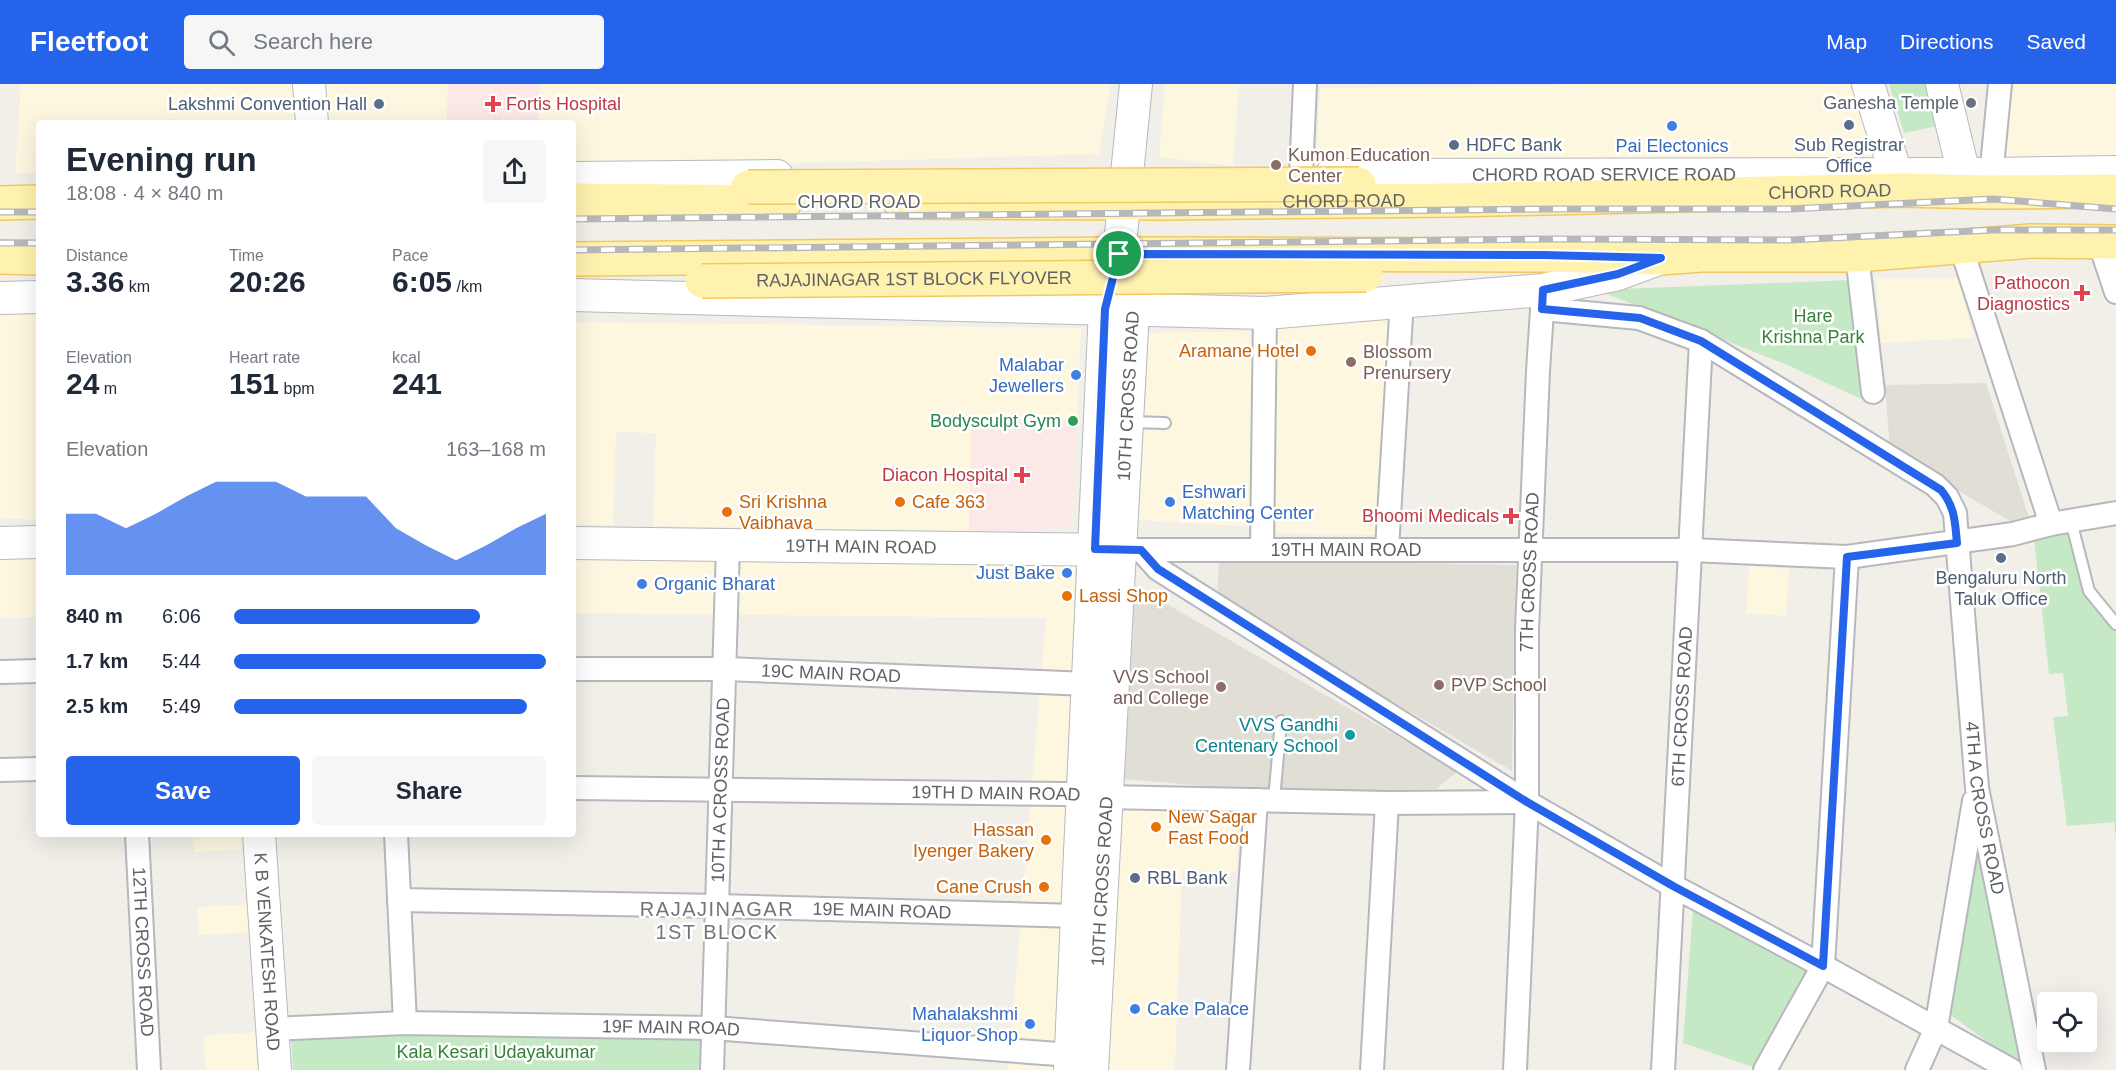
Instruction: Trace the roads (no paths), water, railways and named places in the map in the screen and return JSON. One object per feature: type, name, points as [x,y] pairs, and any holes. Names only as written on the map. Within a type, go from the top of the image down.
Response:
[{"type":"main road","name":"CHORD ROAD","points":[[576,200],[623,201],[1126,189],[1452,200],[1898,182],[1978,183],[2116,191]]},
{"type":"main road","points":[[623,201],[640,191],[662,188],[1397,183],[1420,188],[1452,200]]},
{"type":"main road","points":[[0,203],[36,202]]},
{"type":"main road","points":[[576,260],[1119,254],[1468,254],[1661,258],[1701,255],[1857,255],[2031,241],[2108,242]]},
{"type":"main road","name":"RAJAJINAGAR 1ST BLOCK FLYOVER","points":[[576,261],[600,271],[636,279],[702,281],[1412,276],[1443,266],[1468,254]]},
{"type":"main road","points":[[0,257],[36,258]]},
{"type":"street","points":[[309,84],[312,120]]},
{"type":"street","points":[[1119,254],[1136,84]]},
{"type":"street","points":[[1301,175],[1305,84]]},
{"type":"street","points":[[1868,84],[1898,182]]},
{"type":"street","points":[[1942,84],[1978,183]]},
{"type":"street","points":[[1978,183],[2000,84]]},
{"type":"street","points":[[1978,183],[2116,172]]},
{"type":"street","name":"CHORD ROAD SERVICE ROAD","points":[[576,178],[1126,189],[1301,175],[1898,182]]},
{"type":"street","points":[[0,188],[36,187]]},
{"type":"street","points":[[2108,242],[2116,292]]},
{"type":"street","points":[[1961,247],[2061,523]]},
{"type":"street","name":"10TH CROSS ROAD","points":[[1078,1065],[1077,916],[1095,796],[1088,684],[1118,550],[1119,254]]},
{"type":"street","points":[[1857,255],[1873,392]]},
{"type":"street","points":[[576,295],[1265,313],[1402,300],[1459,298],[1543,300],[1661,258]]},
{"type":"street","points":[[0,298],[36,297]]},
{"type":"street","points":[[1387,549],[1402,300]]},
{"type":"street","name":"4TH A CROSS ROAD","points":[[1543,300],[1640,318],[1701,341],[1935,485],[1951,503],[1955,513],[1977,788],[2034,1070]]},
{"type":"street","name":"7TH CROSS ROAD","points":[[1515,1070],[1527,802],[1527,630],[1543,300]]},
{"type":"street","name":"10TH CROSS ROAD","points":[[1078,1065],[1095,796],[1118,550],[1126,422],[1119,309]]},
{"type":"street","points":[[1262,550],[1265,313]]},
{"type":"street","name":"6TH CROSS ROAD","points":[[1663,1070],[1701,341]]},
{"type":"street","name":"19TH MAIN ROAD","points":[[576,543],[1118,550],[1691,550],[1847,557],[2013,534],[2116,513]]},
{"type":"street","points":[[0,543],[36,542]]},
{"type":"street","name":"10TH A CROSS ROAD","points":[[712,1070],[728,546]]},
{"type":"street","points":[[1118,550],[1158,569],[1527,802],[1673,886],[2011,1070]]},
{"type":"street","points":[[1765,1070],[1823,966],[1847,557]]},
{"type":"street","name":"19C MAIN ROAD","points":[[576,669],[725,669],[1088,684]]},
{"type":"street","points":[[0,672],[36,671]]},
{"type":"street","points":[[0,770],[36,769]]},
{"type":"street","name":"19TH D MAIN ROAD","points":[[576,788],[1387,802],[1527,802]]},
{"type":"street","points":[[1917,1070],[1936,1028],[1977,788]]},
{"type":"street","points":[[1238,1070],[1265,800]]},
{"type":"street","points":[[1372,1070],[1387,802]]},
{"type":"street","name":"12TH CROSS ROAD","points":[[137,837],[149,1070]]},
{"type":"street","name":"K B VENKATESH ROAD","points":[[259,837],[275,1070]]},
{"type":"street","points":[[396,837],[405,1023]]},
{"type":"street","name":"19E MAIN ROAD","points":[[399,900],[1077,916]]},
{"type":"street","name":"19F MAIN ROAD","points":[[271,1029],[405,1023],[713,1028],[1078,1065]]},
{"type":"lane","points":[[1126,422],[1165,423]]},
{"type":"lane","points":[[2061,523],[2089,591],[2116,624]]},
{"type":"lane","points":[[1265,800],[1281,721]]},
{"type":"railway","points":[[576,219],[1553,209],[1789,209],[1993,199],[2116,209]]},
{"type":"railway","points":[[0,212],[36,212]]},
{"type":"railway","points":[[576,250],[1553,239],[1790,240],[1993,230],[2116,230]]},
{"type":"railway","points":[[0,243],[36,243]]},
{"type":"place","name":"Ganesha Temple","points":[[1971,103]]},
{"type":"place","name":"Lakshmi Convention Hall","points":[[379,104]]},
{"type":"place","name":"Fortis Hospital","points":[[493,104]]},
{"type":"place","name":"Sub Registrar Office","points":[[1849,125]]},
{"type":"place","name":"Pai Electonics","points":[[1672,126]]},
{"type":"place","name":"HDFC Bank","points":[[1454,145]]},
{"type":"place","name":"Kumon Education Center","points":[[1276,165]]},
{"type":"place","name":"Pathocon Diagnostics","points":[[2082,293]]},
{"type":"place","name":"Aramane Hotel","points":[[1311,351]]},
{"type":"place","name":"Blossom Prenursery","points":[[1351,362]]},
{"type":"place","name":"Malabar Jewellers","points":[[1076,375]]},
{"type":"place","name":"Bodysculpt Gym","points":[[1073,421]]},
{"type":"place","name":"Diacon Hospital","points":[[1022,475]]},
{"type":"place","name":"Cafe 363","points":[[900,502]]},
{"type":"place","name":"Eshwari Matching Center","points":[[1170,502]]},
{"type":"place","name":"Sri Krishna Vaibhava","points":[[727,512]]},
{"type":"place","name":"Bhoomi Medicals","points":[[1511,516]]},
{"type":"place","name":"Bengaluru North Taluk Office","points":[[2001,558]]},
{"type":"place","name":"Just Bake","points":[[1067,573]]},
{"type":"place","name":"Organic Bharat","points":[[642,584]]},
{"type":"place","name":"Lassi Shop","points":[[1067,596]]},
{"type":"place","name":"PVP School","points":[[1439,685]]},
{"type":"place","name":"VVS School and College","points":[[1221,687]]},
{"type":"place","name":"VVS Gandhi Centenary School","points":[[1350,735]]},
{"type":"place","name":"New Sagar Fast Food","points":[[1156,827]]},
{"type":"place","name":"Hassan Iyenger Bakery","points":[[1046,840]]},
{"type":"place","name":"RBL Bank","points":[[1135,878]]},
{"type":"place","name":"Cane Crush","points":[[1044,887]]},
{"type":"place","name":"Cake Palace","points":[[1135,1009]]},
{"type":"place","name":"Mahalakshmi Liquor Shop","points":[[1030,1024]]},
{"type":"district","name":"RAJAJINAGAR 1ST BLOCK","points":[[717,920]]},
{"type":"park label","name":"Hare Krishna Park","points":[[1813,326]]},
{"type":"park label","name":"Kala Kesari Udayakumar","points":[[496,1052]]}]
